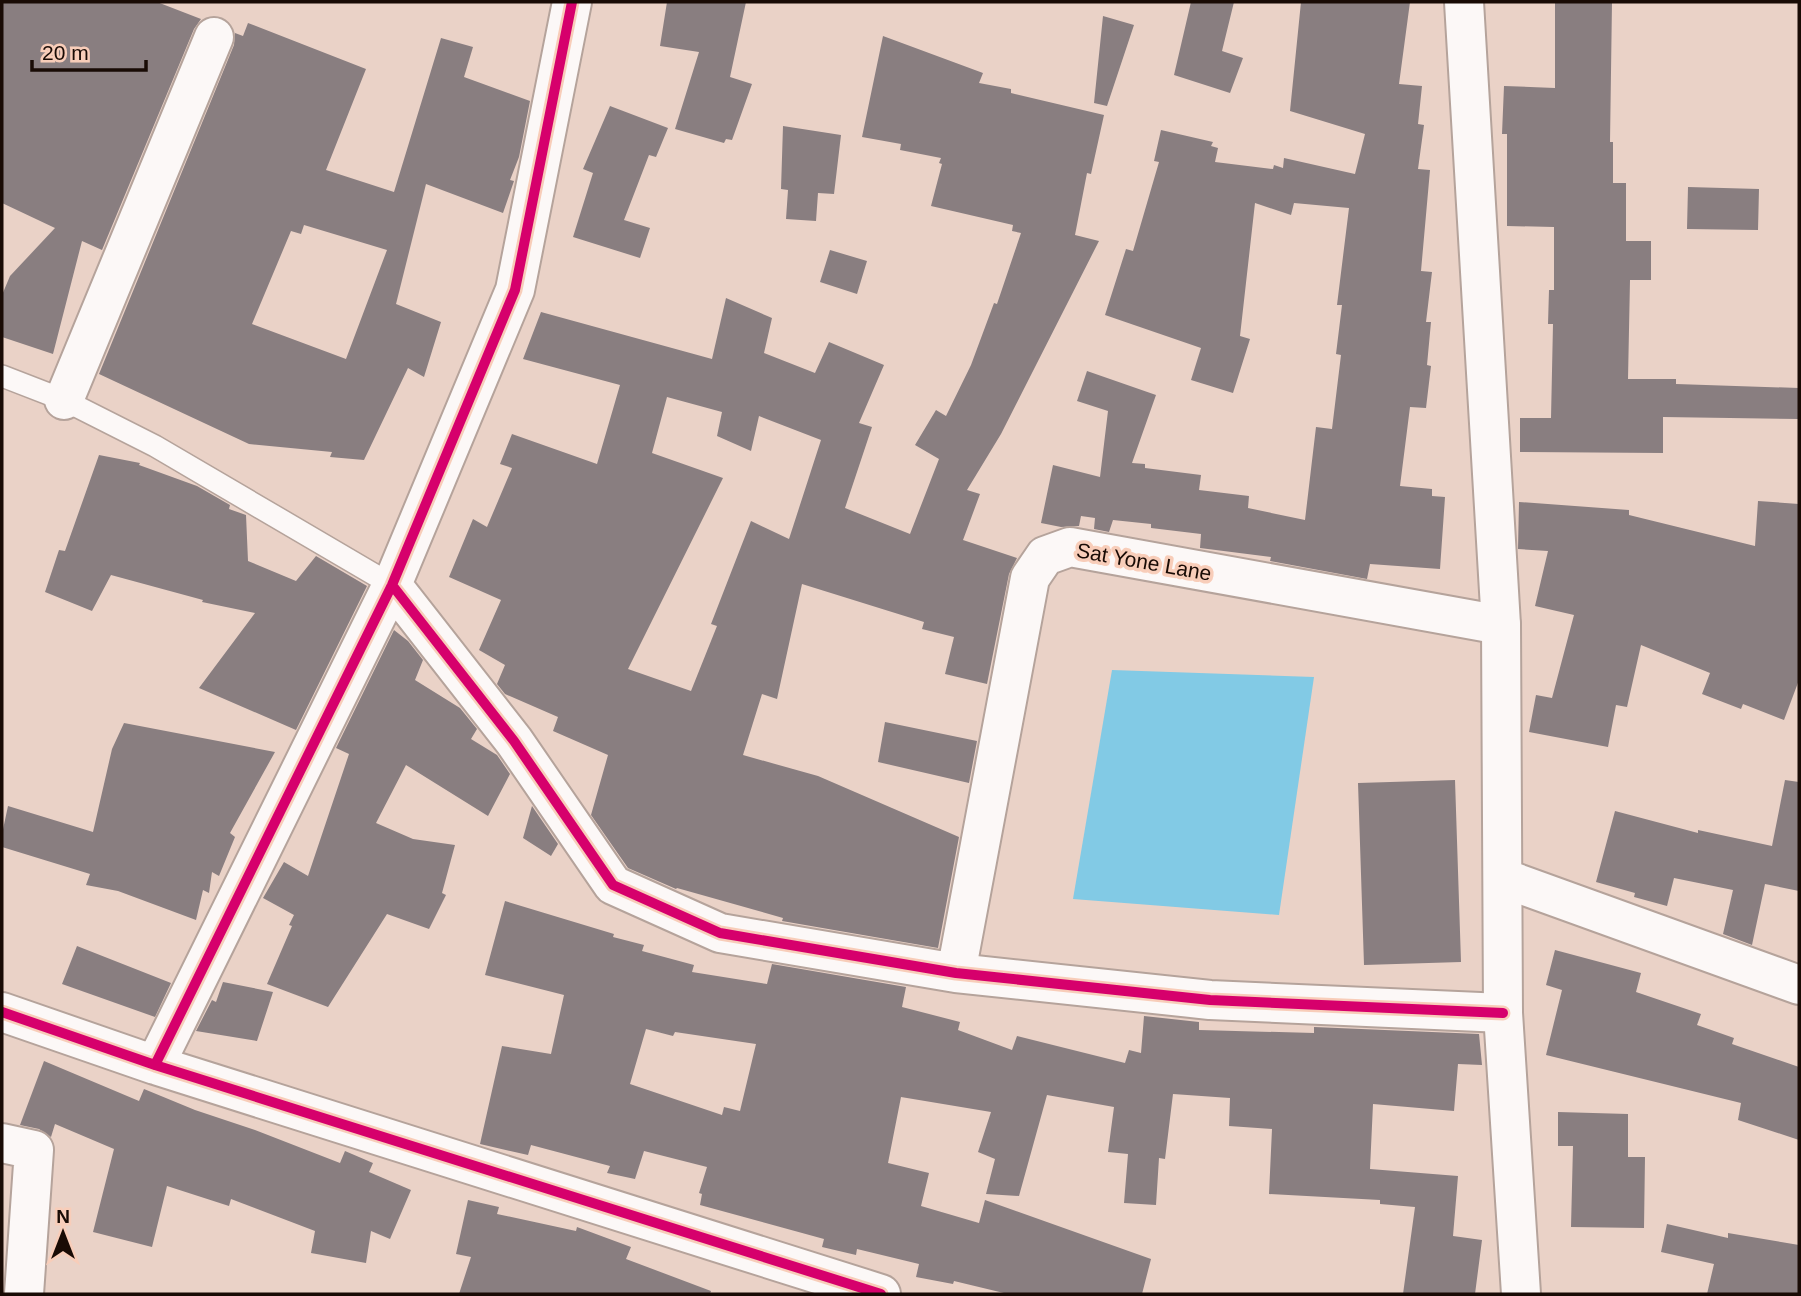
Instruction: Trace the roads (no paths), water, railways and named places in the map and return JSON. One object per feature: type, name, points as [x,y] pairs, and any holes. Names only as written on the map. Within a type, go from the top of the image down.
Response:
[{"type":"street","points":[[155,1065],[392,586],[515,290],[572,2]]},
{"type":"street","points":[[1464,2],[1501,625],[1503,1013],[1521,1294]]},
{"type":"street","points":[[64,400],[214,37]]},
{"type":"street","name":"Sat Yone Lane","points":[[956,973],[1030,578],[1045,556],[1070,547],[1501,625]]},
{"type":"street","points":[[392,586],[514,741],[613,885],[720,933],[956,973],[1210,1000],[1503,1013]]},
{"type":"street","points":[[1503,878],[1799,985]]},
{"type":"street","points":[[2,1012],[155,1065],[881,1294]]},
{"type":"street","points":[[2,1143],[34,1150],[24,1294]]},
{"type":"lane","points":[[2,376],[64,400],[155,446],[392,586]]},
{"type":"water","points":[[1112,670],[1314,677],[1279,915],[1073,899]]}]
